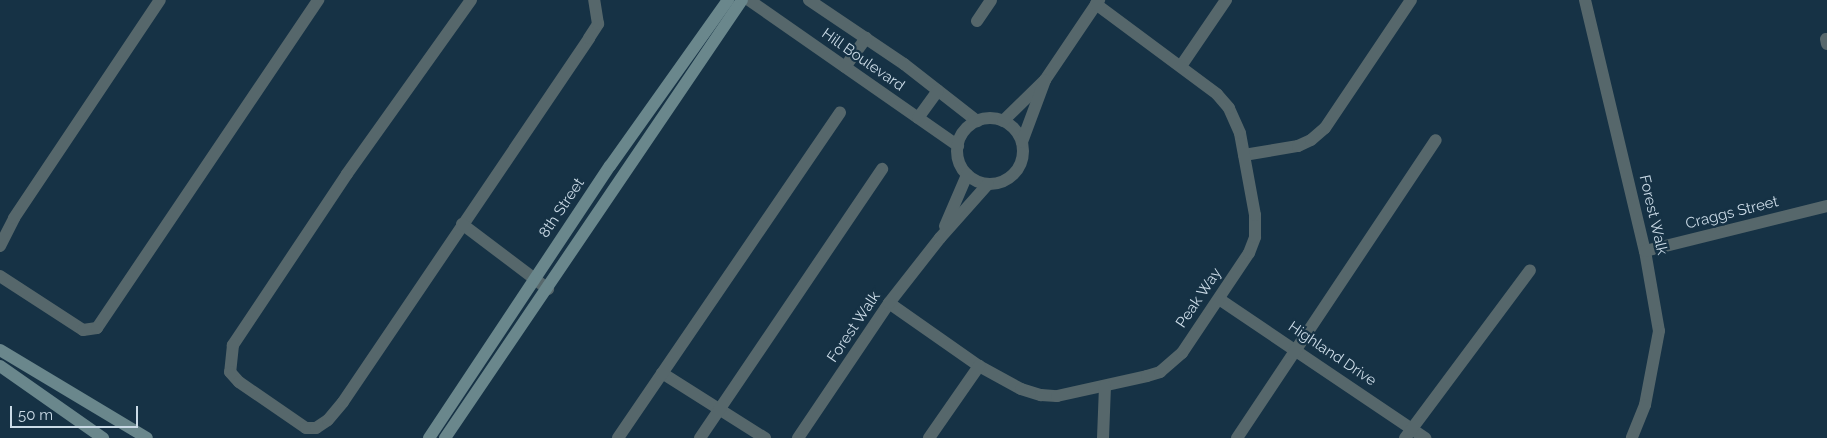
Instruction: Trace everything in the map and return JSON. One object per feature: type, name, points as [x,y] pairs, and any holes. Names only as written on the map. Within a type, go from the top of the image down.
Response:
[{"type":"street","points":[[0,246],[14,218],[160,0]]},
{"type":"street","points":[[0,276],[83,330],[97,328],[318,0]]},
{"type":"street","points":[[471,0],[347,174],[233,345],[230,372],[238,382],[306,428],[316,428],[328,420],[343,402],[598,24],[594,0]]},
{"type":"street","name":"8th Street","points":[[428,438],[534,277],[728,0]]},
{"type":"street","points":[[445,438],[548,289],[742,0]]},
{"type":"street","name":"Hill Boulevard","points":[[749,0],[958,146]]},
{"type":"street","name":"Hill Boulevard","points":[[809,0],[866,38],[977,121]]},
{"type":"street","points":[[977,21],[991,0]]},
{"type":"street","points":[[1181,66],[1226,0]]},
{"type":"street","points":[[1244,155],[1298,146],[1318,134],[1410,0]]},
{"type":"street","name":"Forest Walk","points":[[1585,0],[1645,251],[1659,331],[1658,345],[1645,405],[1632,438]]},
{"type":"street","points":[[1003,121],[1045,80],[1098,2]]},
{"type":"street","name":"Peak Way","points":[[889,304],[979,366],[1021,389],[1041,395],[1057,396],[1160,372],[1182,354],[1249,253],[1254,237],[1255,215],[1244,155],[1229,108],[1181,66],[1098,2]]},
{"type":"street","points":[[845,67],[866,38]]},
{"type":"street","points":[[1022,142],[1018,133],[1003,121],[977,121],[961,136],[958,156],[967,175],[988,184],[999,183],[1016,172],[1021,163],[1022,142],[1045,80]]},
{"type":"street","points":[[918,118],[938,90]]},
{"type":"street","points":[[618,438],[840,112]]},
{"type":"street","points":[[1237,438],[1295,348],[1436,140]]},
{"type":"street","points":[[700,438],[882,169]]},
{"type":"street","name":"Forest Walk","points":[[940,238],[967,175]]},
{"type":"street","name":"Forest Walk","points":[[798,438],[889,304],[940,238],[988,184]]},
{"type":"street","name":"Craggs Street","points":[[1645,251],[1827,206]]},
{"type":"street","points":[[462,224],[548,289]]},
{"type":"street","points":[[1408,433],[1530,270]]},
{"type":"street","name":"Highland Drive","points":[[1219,299],[1295,348],[1408,433],[1425,438]]},
{"type":"street","points":[[0,350],[147,438]]},
{"type":"street","points":[[0,366],[103,438]]},
{"type":"street","points":[[929,438],[979,366]]},
{"type":"street","points":[[662,373],[765,438]]},
{"type":"street","points":[[1102,438],[1105,386]]}]
